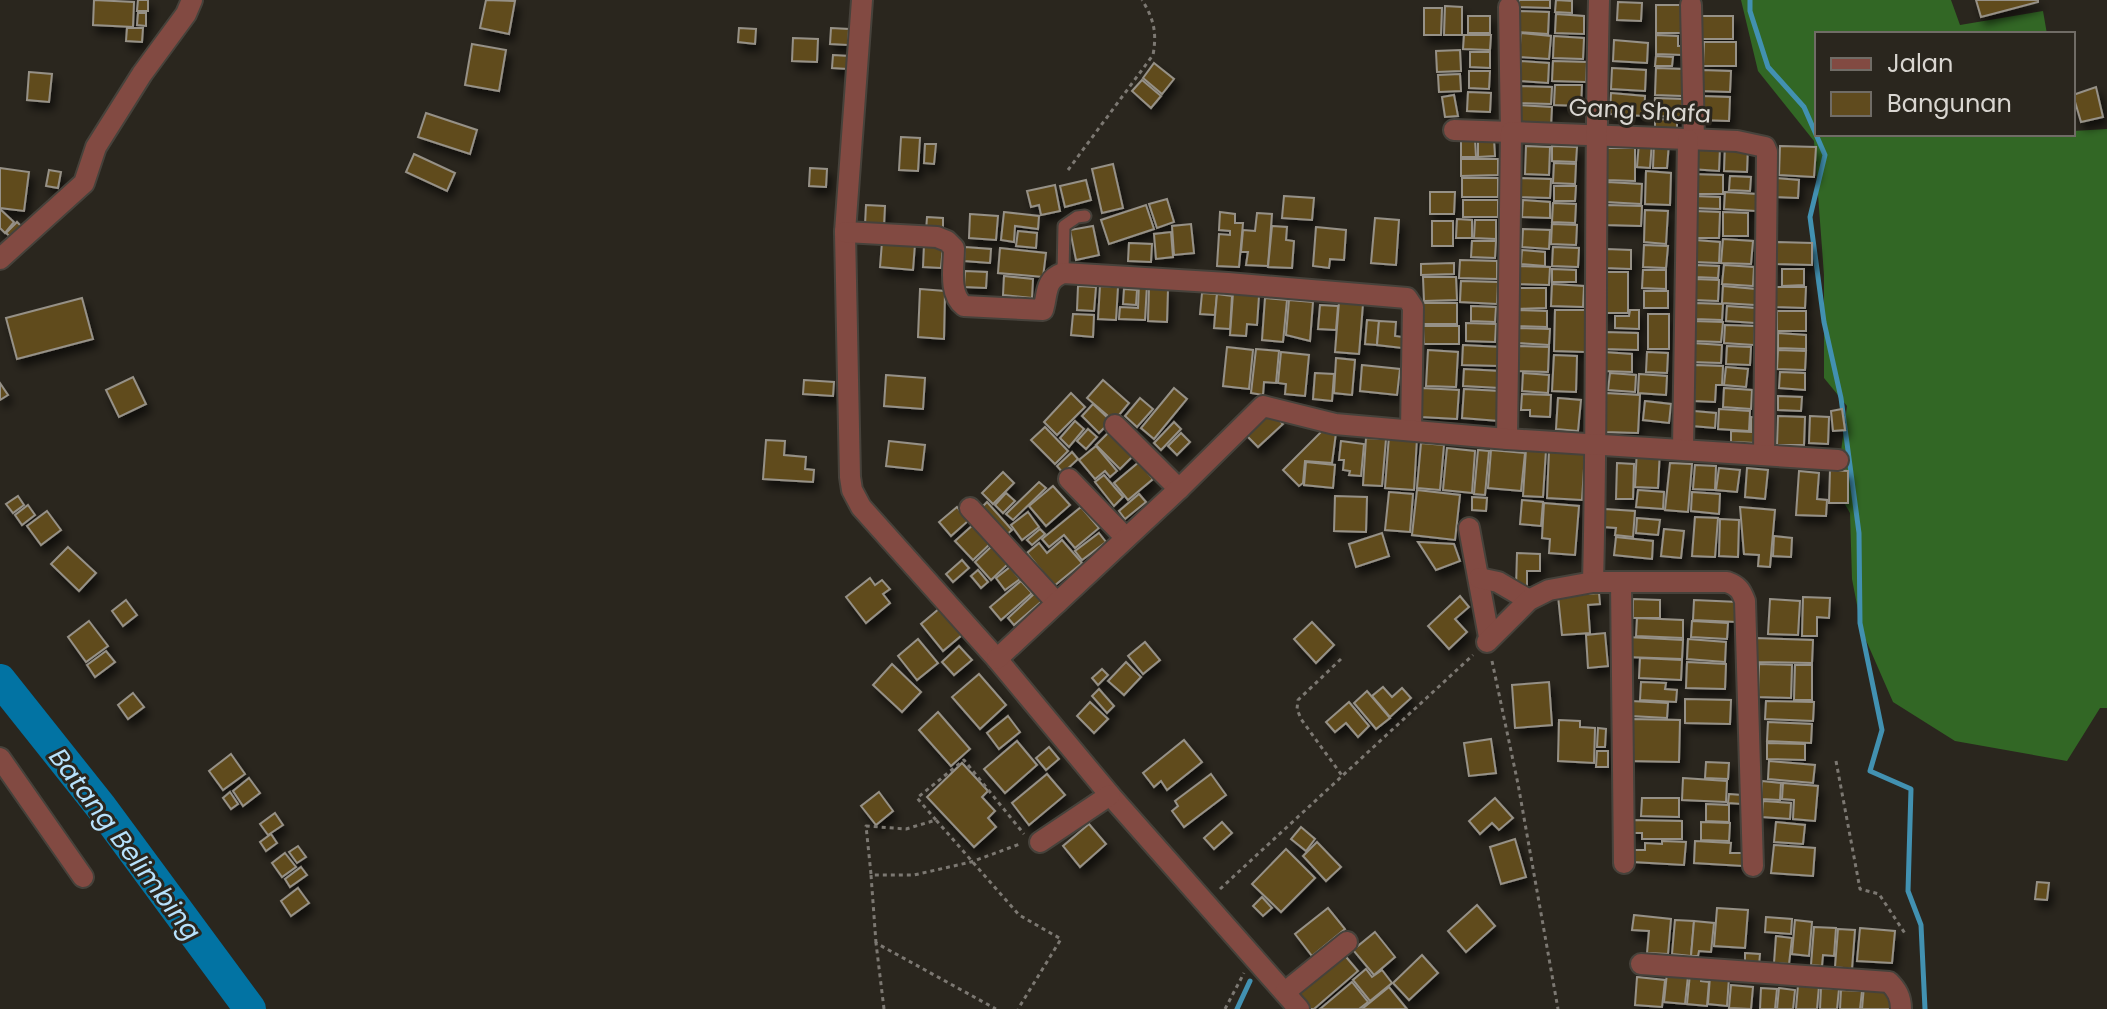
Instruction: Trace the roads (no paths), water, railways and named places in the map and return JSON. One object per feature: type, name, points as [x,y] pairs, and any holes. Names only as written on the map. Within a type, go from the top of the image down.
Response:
[{"type":"street","points":[[0,259],[84,183],[96,147],[142,74],[186,14],[192,0]]},
{"type":"street","points":[[862,0],[845,232],[852,490],[861,507],[997,659],[1110,795],[1207,901],[1299,1009]]},
{"type":"street","points":[[1593,582],[1597,443],[1599,0]]},
{"type":"street","points":[[1683,448],[1691,140],[1691,5]]},
{"type":"street","points":[[1507,439],[1511,132],[1509,7]]},
{"type":"street","name":"Gang Shafa","points":[[1454,130],[1751,143],[1767,149],[1764,455]]},
{"type":"street","points":[[845,232],[937,237],[951,243],[954,248],[956,299],[964,306],[1043,310],[1049,284],[1063,273],[1407,298],[1413,307],[1411,430]]},
{"type":"street","points":[[997,659],[1263,406],[1335,424],[1507,439],[1838,460]]},
{"type":"street","points":[[1115,425],[1179,489]]},
{"type":"street","points":[[1069,479],[1126,538]]},
{"type":"street","points":[[970,508],[1057,603]]},
{"type":"street","points":[[1469,528],[1488,639],[1529,600],[1549,590],[1593,582],[1727,582],[1741,590],[1745,601],[1753,866]]},
{"type":"street","points":[[1479,578],[1498,582],[1529,600]]},
{"type":"street","points":[[1621,583],[1624,863]]},
{"type":"street","points":[[0,758],[83,877]]},
{"type":"street","points":[[1040,842],[1110,795]]},
{"type":"street","points":[[1285,992],[1347,942]]},
{"type":"street","points":[[1641,964],[1889,982],[1896,988],[1901,1009]]},
{"type":"lane","points":[[1063,273],[1064,226],[1077,217],[1085,216]]},
{"type":"waterway","points":[[1750,0],[1750,11],[1768,67],[1804,107],[1815,132]]},
{"type":"waterway","points":[[1817,136],[1825,155],[1810,217],[1824,322],[1841,398],[1859,533],[1860,623],[1882,730],[1870,771],[1911,789],[1908,891],[1921,925],[1925,1009]]},
{"type":"waterway","name":"Batang Belimbing","points":[[0,680],[101,807],[250,1009]]},
{"type":"waterway","points":[[1237,1009],[1250,981]]}]
